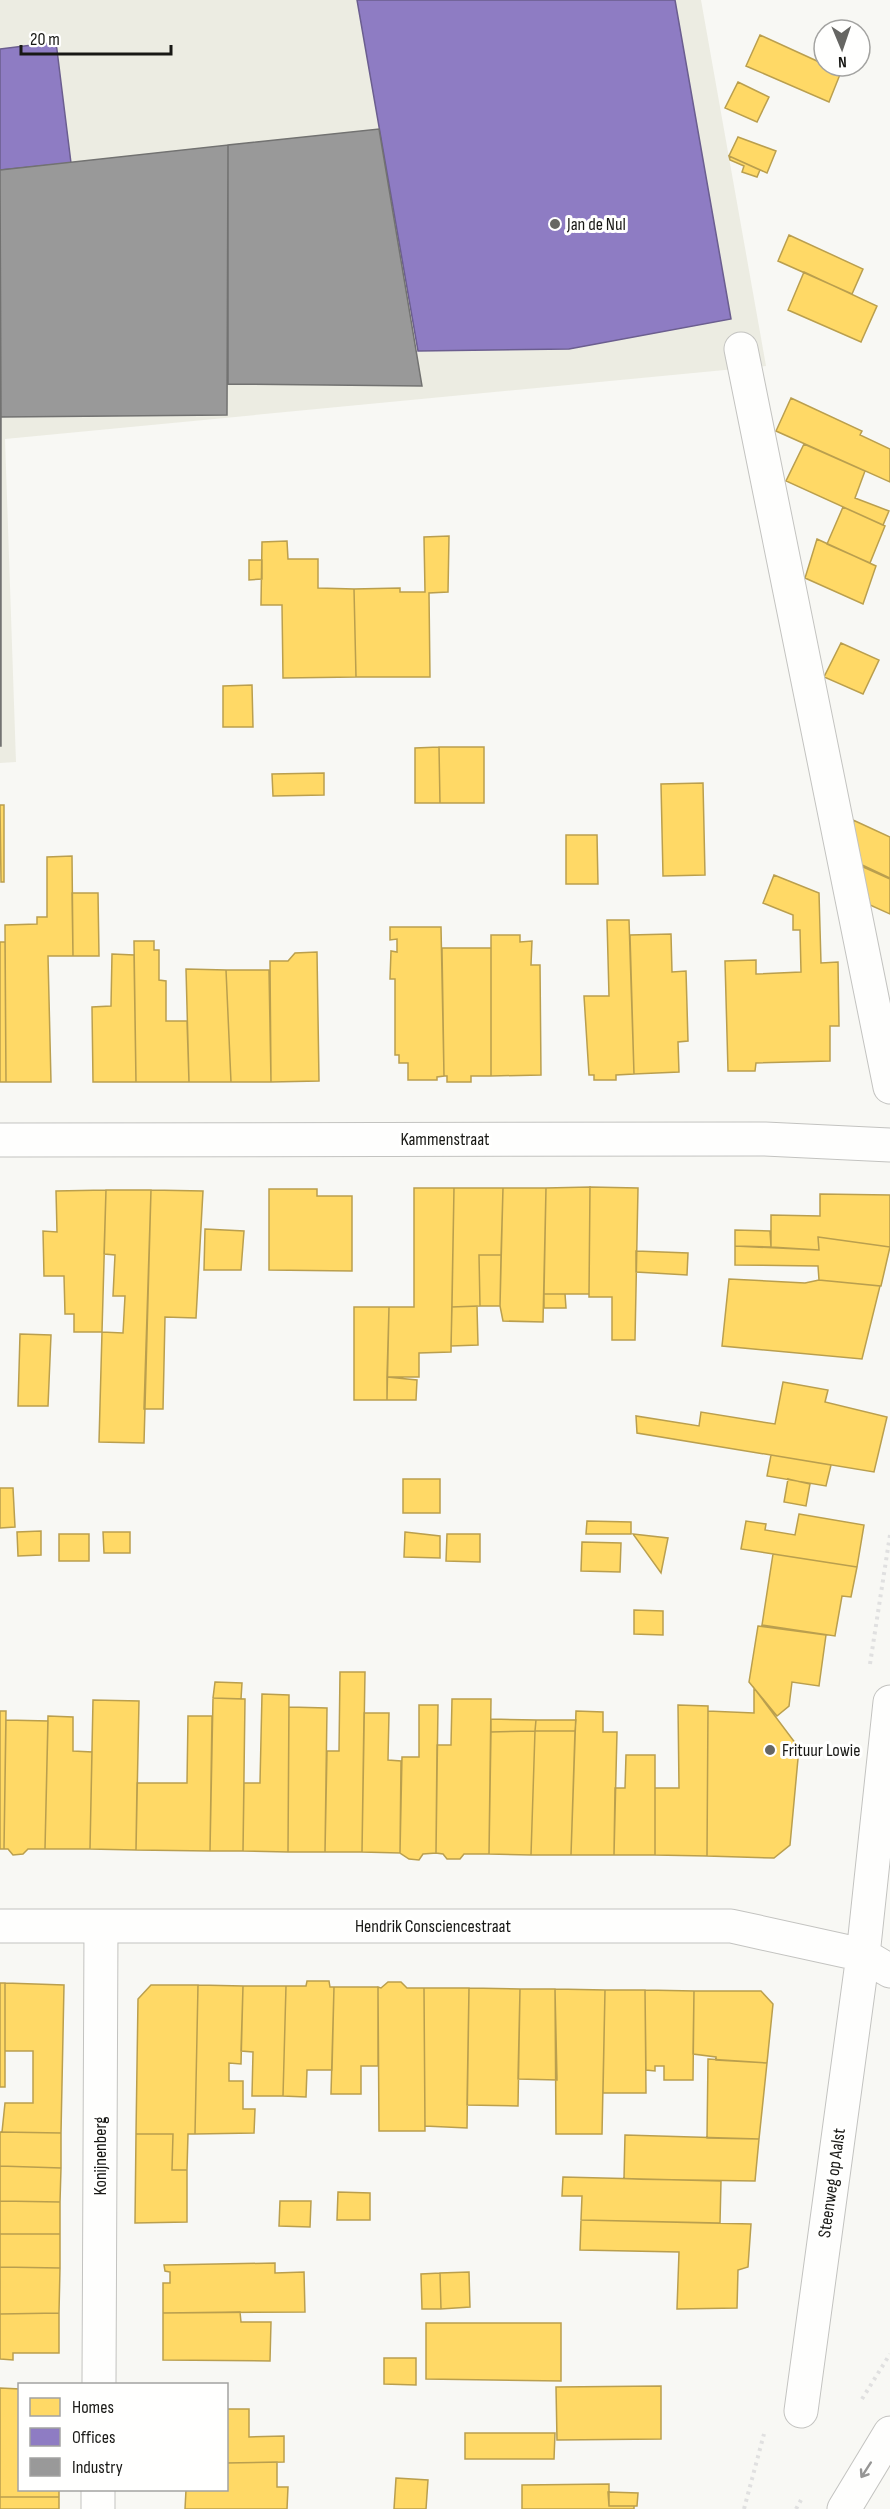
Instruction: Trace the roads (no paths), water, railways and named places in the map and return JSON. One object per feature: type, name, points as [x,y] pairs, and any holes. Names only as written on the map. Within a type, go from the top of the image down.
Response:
[{"type":"street","points":[[741,349],[890,1087]]},
{"type":"street","name":"Kammenstraat","points":[[0,1140],[765,1139],[890,1145]]},
{"type":"street","name":"Steenweg op Aalst","points":[[801,2410],[877,1963],[890,1702]]},
{"type":"street","name":"Hendrik Consciencestraat","points":[[0,1926],[732,1926],[877,1963]]},
{"type":"street","name":"Konijnenberg","points":[[99,2383],[101,1927]]},
{"type":"street","points":[[844,2509],[890,2433]]},
{"type":"street","points":[[98,2491],[98,2509]]},
{"type":"place","name":"Jan de Nul","points":[[555,224]]},
{"type":"place","name":"Frituur Lowie","points":[[770,1750]]}]
